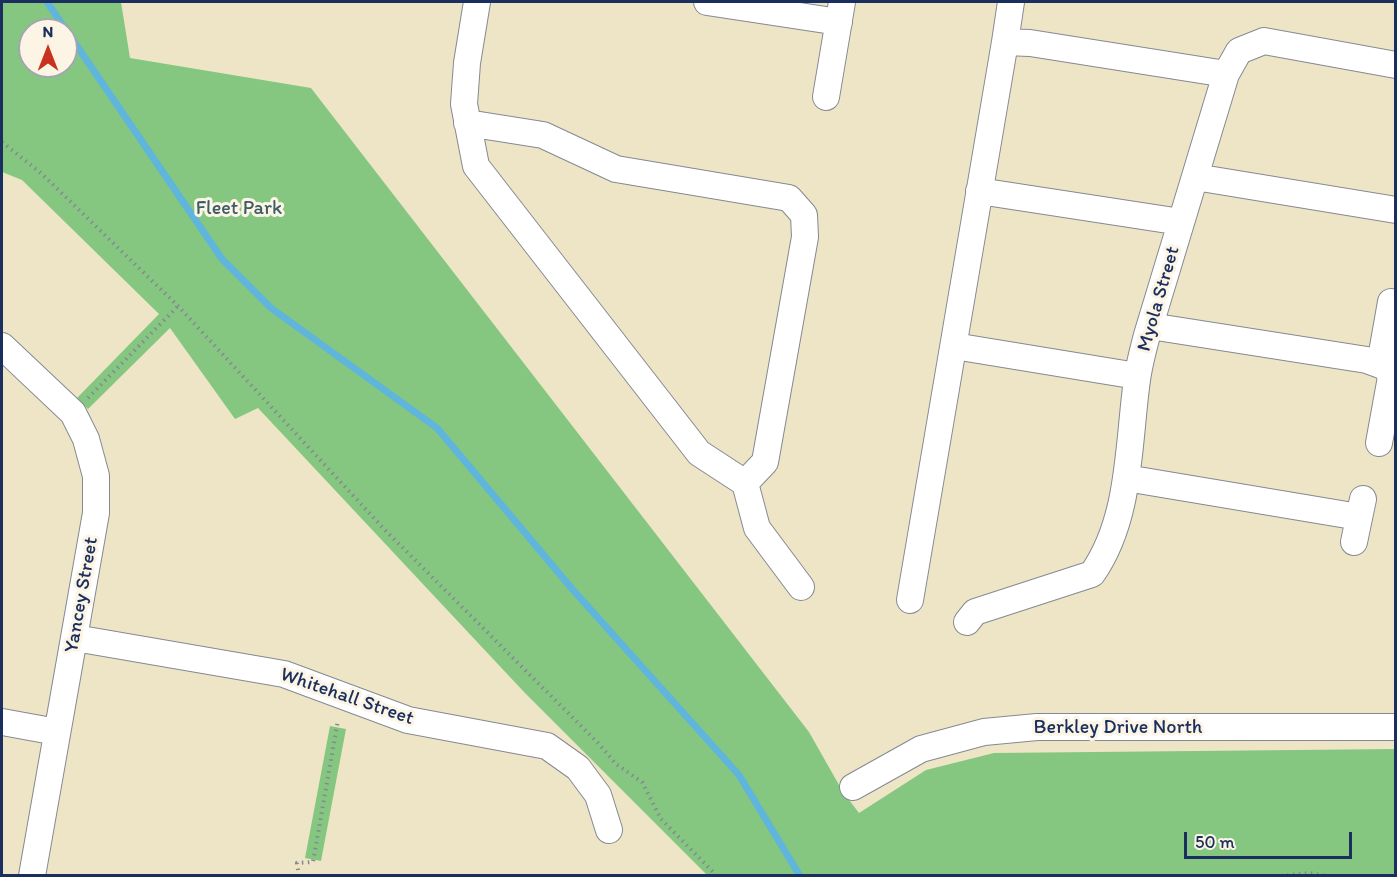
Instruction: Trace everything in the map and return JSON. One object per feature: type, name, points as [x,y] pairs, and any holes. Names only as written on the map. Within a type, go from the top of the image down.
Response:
[{"type":"street","points":[[477,2],[467,63],[464,104],[476,166],[699,453],[745,483],[757,528],[801,587]]},
{"type":"street","points":[[707,2],[840,12],[826,97]]},
{"type":"street","points":[[909,600],[1011,2]]},
{"type":"street","name":"Myola Street","points":[[967,622],[975,612],[1092,574],[1103,558],[1121,506],[1137,376],[1150,326],[1226,74],[1239,51],[1264,41],[1395,64]]},
{"type":"street","points":[[1005,42],[1030,43],[1226,74]]},
{"type":"street","points":[[467,123],[543,135],[616,169],[789,198],[804,214],[805,237],[765,462],[745,483]]},
{"type":"street","points":[[1195,177],[1395,210]]},
{"type":"street","points":[[979,191],[1181,222]]},
{"type":"street","points":[[1380,364],[1391,302]]},
{"type":"street","points":[[1150,326],[1366,360],[1386,367],[1391,377],[1379,443]]},
{"type":"street","name":"Yancey Street","points":[[2,346],[73,413],[86,439],[96,476],[96,513],[32,876]]},
{"type":"street","points":[[954,346],[1137,376]]},
{"type":"street","points":[[1126,477],[1361,508],[1354,542]]},
{"type":"street","name":"Whitehall Street","points":[[75,638],[284,674],[408,720],[548,746],[578,768],[598,795],[609,830]]},
{"type":"street","points":[[2,722],[57,732]]},
{"type":"street","name":"Berkley Drive North","points":[[853,787],[921,749],[984,732],[1037,728],[1395,727]]},
{"type":"path","points":[[2,142],[42,174],[178,306],[384,529],[598,743],[616,764],[642,782],[661,819],[717,876]]},
{"type":"path","points":[[73,413],[178,306]]},
{"type":"path","points":[[298,876],[297,863],[313,862],[338,718]]},
{"type":"path","points":[[1281,876],[1309,873],[1328,876]]},
{"type":"green space","name":"Fleet Park","points":[[2,2],[121,2],[130,58],[311,88],[809,732],[843,792],[859,813],[926,770],[994,753],[1395,749],[1395,875],[707,875],[524,692],[258,408],[235,419],[170,328],[88,409],[77,398],[159,314],[22,180],[2,172]]},
{"type":"green space","points":[[330,726],[346,729],[321,861],[305,858]]},
{"type":"waterway","points":[[47,2],[222,259],[271,308],[437,428],[573,590],[739,775],[800,876]]}]
